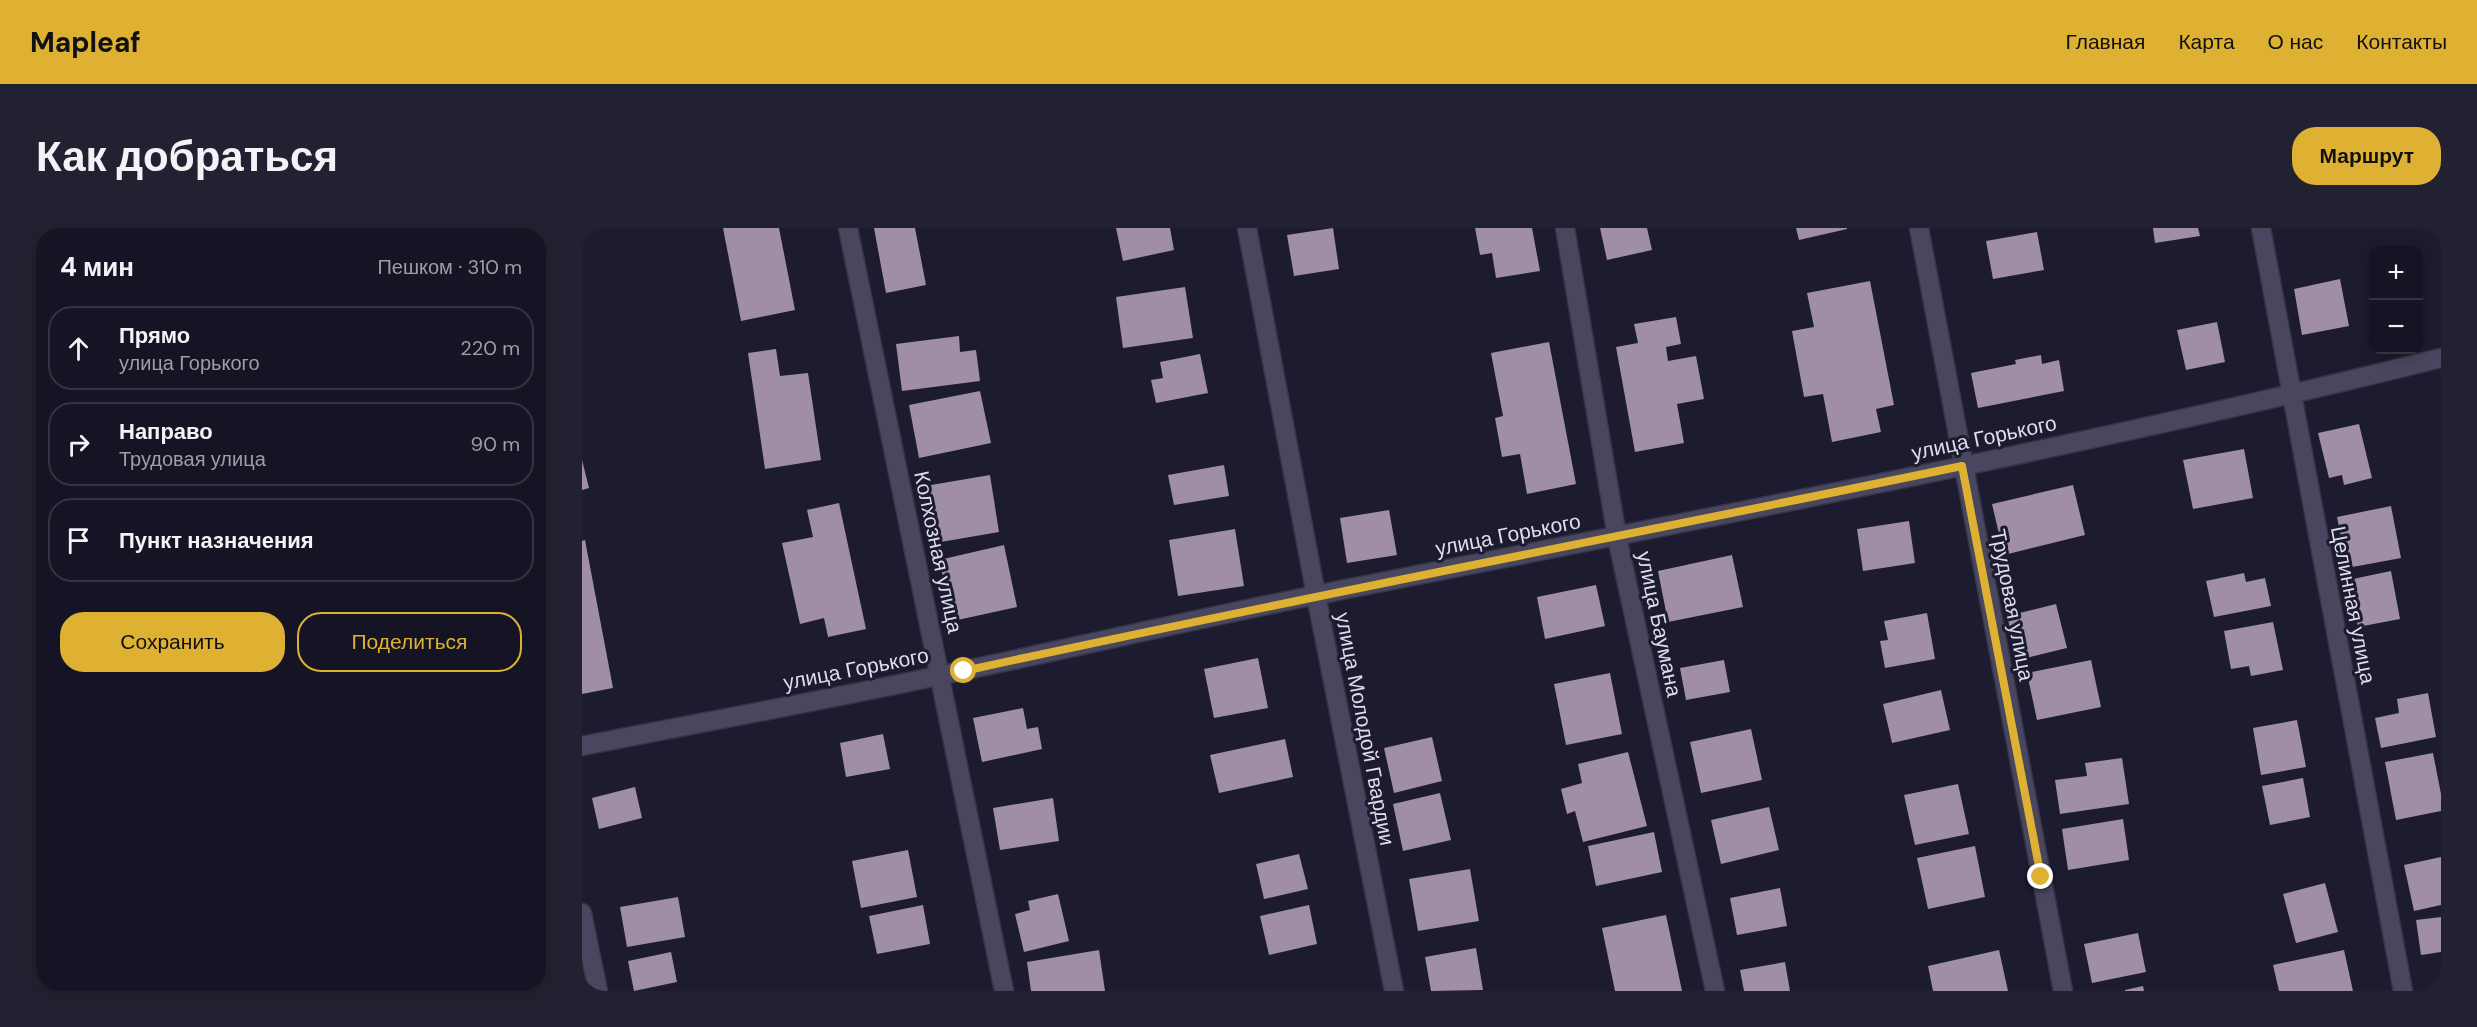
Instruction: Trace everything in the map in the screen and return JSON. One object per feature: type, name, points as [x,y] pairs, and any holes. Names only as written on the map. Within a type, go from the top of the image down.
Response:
[{"type":"street","name":"Колхозная улица","points":[[848,228],[1004,991]]},
{"type":"street","name":"улица Молодой Гвардии","points":[[1247,228],[1394,991]]},
{"type":"street","name":"улица Баумана","points":[[1565,228],[1617,537],[1715,991]]},
{"type":"street","name":"Трудовая улица","points":[[1919,228],[1962,466],[2063,991]]},
{"type":"street","name":"Целинная улица","points":[[2261,228],[2403,991]]},
{"type":"street","name":"улица Горького","points":[[582,746],[941,676],[1316,595],[1617,537],[1962,466],[2291,395],[2441,358]]},
{"type":"street","points":[[582,913],[598,991]]},
{"type":"building","points":[[723,228],[779,228],[795,310],[741,321]]},
{"type":"building","points":[[874,228],[915,228],[926,285],[886,293]]},
{"type":"building","points":[[1116,228],[1170,228],[1174,250],[1123,261]]},
{"type":"building","points":[[1333,228],[1339,269],[1294,276],[1287,235]]},
{"type":"building","points":[[1475,228],[1532,228],[1540,271],[1496,278],[1492,253],[1480,255]]},
{"type":"building","points":[[1600,228],[1647,228],[1652,250],[1607,260]]},
{"type":"building","points":[[1796,228],[1847,228],[1847,229],[1799,240]]},
{"type":"building","points":[[2153,228],[2198,228],[2200,236],[2155,243]]},
{"type":"building","points":[[2037,232],[2044,270],[1993,279],[1986,241]]},
{"type":"building","points":[[2340,279],[2349,326],[2302,335],[2294,289]]},
{"type":"building","points":[[1870,281],[1894,405],[1876,409],[1881,432],[1832,442],[1823,394],[1804,397],[1792,331],[1814,327],[1807,293]]},
{"type":"building","points":[[1185,287],[1193,338],[1123,348],[1116,297]]},
{"type":"building","points":[[1676,317],[1681,344],[1666,347],[1668,361],[1696,356],[1704,399],[1677,404],[1684,443],[1635,452],[1616,347],[1638,343],[1634,324]]},
{"type":"building","points":[[2217,322],[2225,362],[2186,370],[2177,330]]},
{"type":"building","points":[[959,336],[960,352],[976,350],[980,381],[902,391],[896,344]]},
{"type":"building","points":[[1549,342],[1576,484],[1527,494],[1520,454],[1502,457],[1495,418],[1503,416],[1491,353]]},
{"type":"building","points":[[776,349],[780,376],[808,373],[821,460],[765,469],[748,353]]},
{"type":"building","points":[[1200,354],[1208,393],[1156,403],[1151,380],[1163,378],[1160,362]]},
{"type":"building","points":[[2041,355],[2042,364],[2059,360],[2064,391],[1978,408],[1971,373],[2016,364],[2015,360]]},
{"type":"building","points":[[980,391],[991,443],[919,458],[909,405]]},
{"type":"building","points":[[2359,424],[2372,478],[2344,485],[2342,475],[2329,478],[2318,433]]},
{"type":"building","points":[[2244,449],[2253,498],[2193,509],[2183,460]]},
{"type":"building","points":[[582,460],[589,488],[582,490]]},
{"type":"building","points":[[1224,465],[1229,496],[1174,505],[1168,475]]},
{"type":"building","points":[[990,475],[999,532],[935,543],[925,486]]},
{"type":"building","points":[[2073,485],[2085,535],[2004,555],[1992,504]]},
{"type":"building","points":[[839,503],[866,629],[828,637],[824,618],[800,624],[782,543],[813,537],[807,510]]},
{"type":"building","points":[[2391,506],[2401,558],[2347,568],[2337,517]]},
{"type":"building","points":[[1389,510],[1397,555],[1347,563],[1340,518]]},
{"type":"building","points":[[1909,521],[1915,563],[1863,571],[1857,529]]},
{"type":"building","points":[[1235,529],[1244,586],[1178,596],[1169,540]]},
{"type":"building","points":[[585,540],[613,688],[582,694],[582,541]]},
{"type":"building","points":[[1004,545],[1017,607],[953,621],[939,560]]},
{"type":"building","points":[[1732,555],[1743,607],[1668,622],[1658,571]]},
{"type":"building","points":[[2391,571],[2400,619],[2358,627],[2348,580]]},
{"type":"building","points":[[2244,573],[2246,582],[2265,578],[2271,606],[2214,617],[2206,581]]},
{"type":"building","points":[[1596,585],[1605,626],[1545,639],[1537,597]]},
{"type":"building","points":[[2056,604],[2067,648],[2018,660],[2007,616]]},
{"type":"building","points":[[1927,613],[1935,659],[1885,668],[1880,641],[1888,640],[1884,621]]},
{"type":"building","points":[[2273,622],[2283,670],[2251,676],[2249,666],[2231,669],[2224,631]]},
{"type":"building","points":[[1258,658],[1268,708],[1214,718],[1204,669]]},
{"type":"building","points":[[1724,660],[1730,692],[1686,700],[1680,668]]},
{"type":"building","points":[[2091,660],[2101,707],[2037,720],[2027,673]]},
{"type":"building","points":[[1610,673],[1622,734],[1566,745],[1554,684]]},
{"type":"building","points":[[1941,690],[1950,730],[1892,743],[1883,704]]},
{"type":"building","points":[[2428,693],[2436,737],[2381,748],[2375,718],[2399,713],[2397,699]]},
{"type":"building","points":[[1023,708],[1027,729],[1038,727],[1042,749],[982,762],[973,718]]},
{"type":"building","points":[[2297,720],[2306,767],[2261,775],[2253,728]]},
{"type":"building","points":[[1751,729],[1762,780],[1701,793],[1690,742]]},
{"type":"building","points":[[883,734],[890,769],[846,777],[840,743]]},
{"type":"building","points":[[1432,737],[1442,781],[1394,793],[1384,748]]},
{"type":"building","points":[[1285,739],[1293,777],[1219,793],[1210,755]]},
{"type":"building","points":[[1628,752],[1647,826],[1583,842],[1575,811],[1567,814],[1561,789],[1582,783],[1578,764]]},
{"type":"building","points":[[2433,753],[2441,794],[2441,811],[2396,820],[2385,762]]},
{"type":"building","points":[[2122,758],[2129,804],[2060,814],[2055,780],[2087,776],[2085,763]]},
{"type":"building","points":[[2303,778],[2310,817],[2270,825],[2262,786]]},
{"type":"building","points":[[1958,784],[1969,834],[1915,845],[1904,795]]},
{"type":"building","points":[[635,787],[642,818],[599,829],[592,798]]},
{"type":"building","points":[[1440,793],[1451,840],[1403,851],[1393,804]]},
{"type":"building","points":[[1053,798],[1059,841],[1000,850],[993,808]]},
{"type":"building","points":[[1769,807],[1779,850],[1721,864],[1711,820]]},
{"type":"building","points":[[2123,819],[2129,860],[2068,870],[2062,829]]},
{"type":"building","points":[[1654,832],[1662,872],[1596,886],[1588,846]]},
{"type":"building","points":[[1975,846],[1985,897],[1928,909],[1917,858]]},
{"type":"building","points":[[908,850],[917,897],[861,908],[852,861]]},
{"type":"building","points":[[1299,854],[1308,889],[1264,899],[1256,864]]},
{"type":"building","points":[[2441,857],[2441,905],[2414,911],[2404,865]]},
{"type":"building","points":[[1470,869],[1479,921],[1418,931],[1409,879]]},
{"type":"building","points":[[2325,883],[2338,932],[2296,943],[2283,894]]},
{"type":"building","points":[[1780,888],[1787,926],[1737,935],[1730,898]]},
{"type":"building","points":[[1058,894],[1069,941],[1024,952],[1015,914],[1030,910],[1028,901]]},
{"type":"building","points":[[678,897],[685,937],[627,947],[620,907]]},
{"type":"building","points":[[923,905],[930,944],[877,954],[869,916]]},
{"type":"building","points":[[1309,905],[1317,944],[1269,955],[1260,916]]},
{"type":"building","points":[[1666,915],[1682,991],[1615,991],[1602,928]]},
{"type":"building","points":[[2441,917],[2441,952],[2421,955],[2416,920]]},
{"type":"building","points":[[2138,933],[2146,972],[2092,983],[2084,944]]},
{"type":"building","points":[[1476,948],[1483,990],[1431,991],[1425,957]]},
{"type":"building","points":[[1099,950],[1105,991],[1031,991],[1027,962]]},
{"type":"building","points":[[1999,950],[2008,991],[1933,991],[1928,966]]},
{"type":"building","points":[[2344,950],[2353,991],[2279,991],[2273,965]]},
{"type":"building","points":[[671,952],[677,982],[634,991],[628,961]]},
{"type":"building","points":[[1785,962],[1790,991],[1744,991],[1740,970]]},
{"type":"building","points":[[2143,986],[2144,991],[2125,991],[2125,990]]},
{"type":"route","points":[[964,671],[1316,595],[1617,537],[1962,466],[2041,877]]}]
